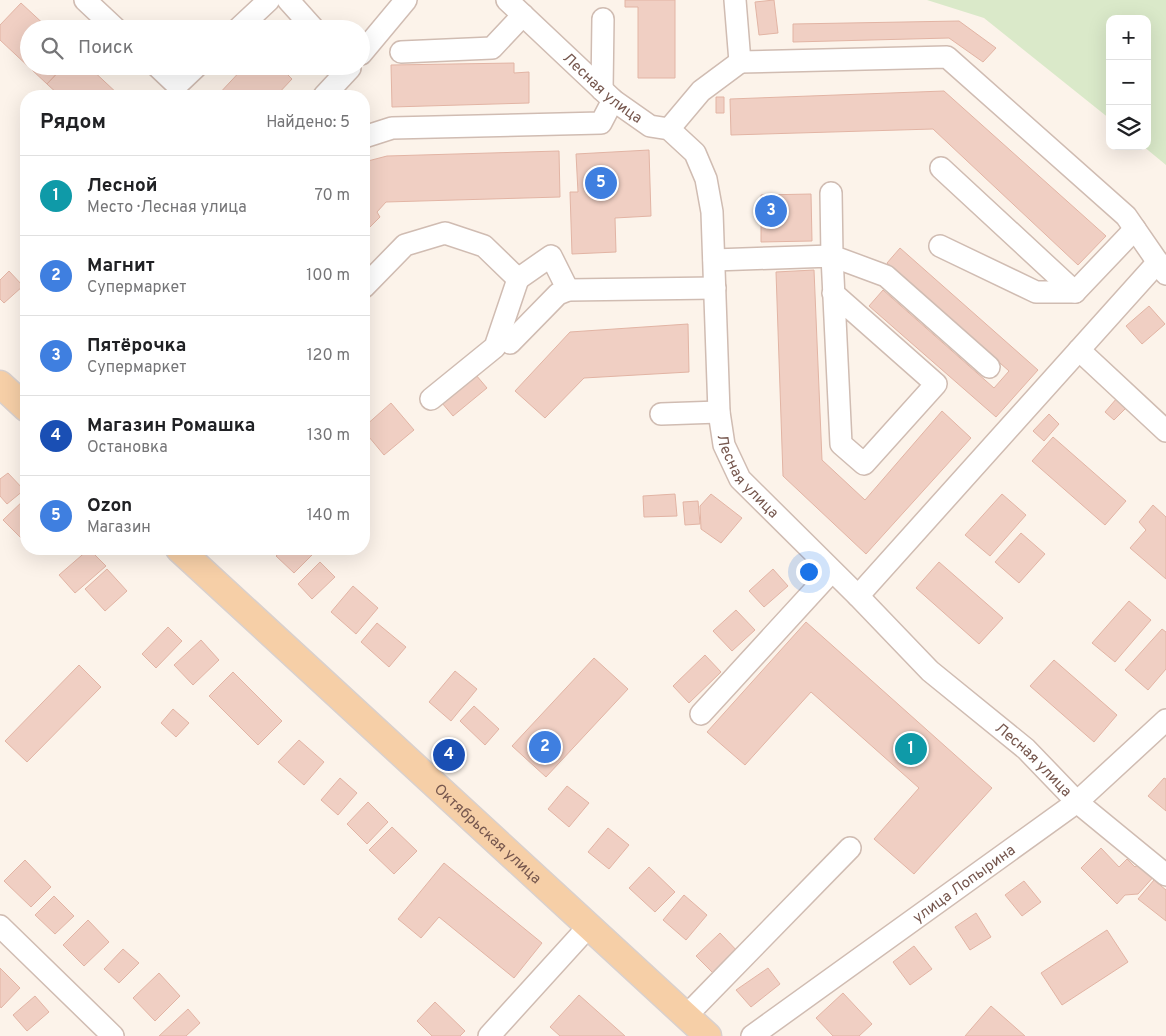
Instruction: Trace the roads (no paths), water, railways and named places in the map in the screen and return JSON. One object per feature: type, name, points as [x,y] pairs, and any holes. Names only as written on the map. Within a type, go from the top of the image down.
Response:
[{"type":"main road","points":[[0,384],[20,402]]},
{"type":"main road","name":"Октябрьская улица","points":[[186,555],[708,1036]]},
{"type":"street","points":[[85,0],[106,20]]},
{"type":"street","points":[[248,20],[269,0]]},
{"type":"street","points":[[288,0],[306,20]]},
{"type":"street","points":[[370,43],[406,0]]},
{"type":"street","points":[[735,0],[740,62]]},
{"type":"street","points":[[401,52],[492,48],[516,6]]},
{"type":"street","name":"Лесная улица","points":[[516,6],[608,95],[650,126],[669,129],[695,153],[706,179],[712,212],[719,412],[724,445],[740,479],[858,596],[930,671],[1026,749],[1077,802],[1166,875]]},
{"type":"street","points":[[370,135],[392,128],[601,124],[608,95],[603,19]]},
{"type":"street","points":[[669,129],[701,91],[740,62],[947,57],[1126,216],[1162,268],[1079,350],[858,596]]},
{"type":"street","points":[[166,75],[177,85],[188,75]]},
{"type":"street","points":[[329,90],[343,75]]},
{"type":"street","points":[[941,168],[1075,292]]},
{"type":"street","points":[[831,193],[832,256],[841,444],[864,464],[936,384],[834,293]]},
{"type":"street","points":[[940,246],[1036,292],[1075,292],[1135,229]]},
{"type":"street","points":[[370,281],[405,245],[445,233],[484,246],[518,279]]},
{"type":"street","points":[[431,399],[495,347],[518,279],[551,256],[568,290]]},
{"type":"street","points":[[714,260],[832,256],[886,276],[989,368]]},
{"type":"street","points":[[510,343],[558,294],[568,290],[715,288]]},
{"type":"street","points":[[1079,350],[1166,431]]},
{"type":"street","points":[[662,414],[719,412]]},
{"type":"street","points":[[701,714],[832,571]]},
{"type":"street","name":"улица Лопырина","points":[[752,1036],[1077,802],[1166,720]]},
{"type":"street","points":[[686,1016],[850,848]]},
{"type":"street","points":[[0,926],[113,1036]]},
{"type":"street","points":[[489,1036],[589,926]]},
{"type":"place","name":"Ozon","points":[[601,183]]},
{"type":"place","name":"Пятёрочка","points":[[771,211]]},
{"type":"place","name":"Магнит","points":[[545,747]]},
{"type":"place","name":"Лесной","points":[[911,749]]},
{"type":"place","name":"Магазин Ромашка","points":[[449,755]]}]
